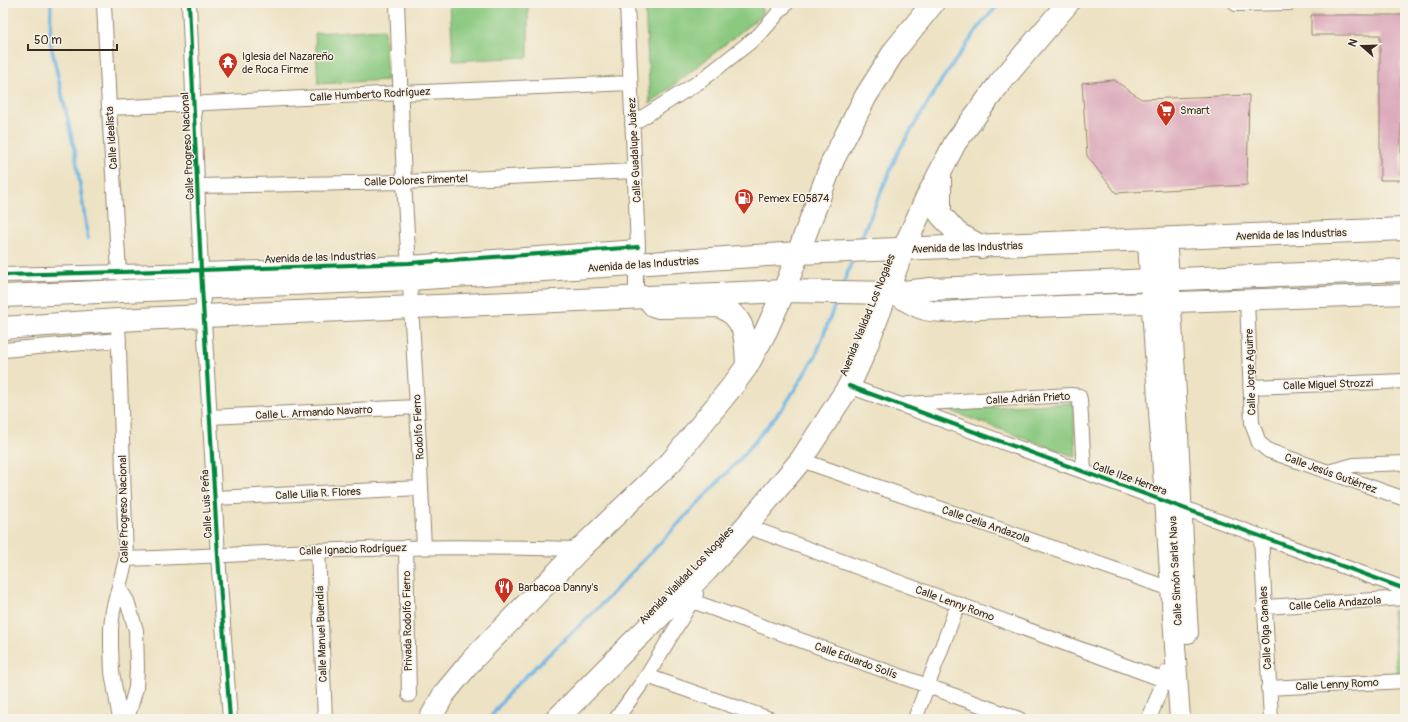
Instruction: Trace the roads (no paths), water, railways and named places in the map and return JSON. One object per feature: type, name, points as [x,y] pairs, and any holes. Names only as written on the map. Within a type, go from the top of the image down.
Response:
[{"type":"main road","points":[[430,719],[444,694],[473,659],[580,549],[671,462],[747,366],[766,331],[784,291],[833,160],[866,96],[895,50],[933,3]]},
{"type":"main road","name":"Avenida Vialidad Los Nogales","points":[[558,719],[632,643],[706,571],[801,460],[849,386],[891,293],[903,250],[926,199],[955,143],[999,84],[1068,3]]},
{"type":"main road","points":[[940,173],[940,214],[957,234],[982,247]]},
{"type":"main road","name":"Avenida de las Industrias","points":[[3,296],[202,279],[409,271],[637,256],[903,250],[1405,229]]},
{"type":"main road","points":[[3,328],[119,330],[204,316],[784,291],[891,293],[931,289],[1405,270]]},
{"type":"main road","points":[[642,297],[653,305],[659,307],[719,306],[727,309],[736,316],[742,326],[746,339],[747,366]]},
{"type":"street","name":"Calle Idealista","points":[[104,3],[109,108],[120,273]]},
{"type":"street","name":"Calle Progreso Nacional","points":[[189,3],[202,279]]},
{"type":"street","points":[[397,3],[402,93],[404,182],[412,307]]},
{"type":"street","name":"Calle Guadalupe Juárez","points":[[627,3],[637,256],[642,297]]},
{"type":"street","points":[[632,124],[702,80],[758,35],[787,3]]},
{"type":"street","points":[[1236,4],[1290,3]]},
{"type":"street","name":"Calle Humberto Rodríguez","points":[[109,108],[630,83]]},
{"type":"street","name":"Calle Dolores Pimentel","points":[[198,186],[404,182],[634,170]]},
{"type":"street","name":"Calle Simón Sarlat Nava","points":[[1157,239],[1159,280],[1152,304],[1193,719]]},
{"type":"street","name":"Avenida de las Industrias","points":[[3,275],[120,273],[202,279]]},
{"type":"street","name":"Calle Luis Peña","points":[[202,279],[218,556],[230,719]]},
{"type":"street","name":"Calle Simón Sarlat Nava","points":[[1159,280],[1171,303],[1171,589],[1180,719]]},
{"type":"street","points":[[891,293],[914,306],[941,312],[978,309],[1405,294]]},
{"type":"street","name":"Calle Jorge Aguirre","points":[[1247,300],[1252,423],[1259,443]]},
{"type":"street","name":"Rodolfo Fierro","points":[[412,307],[424,547]]},
{"type":"street","name":"Calle Progreso Nacional","points":[[119,330],[126,559],[112,622],[111,646],[112,672],[120,719]]},
{"type":"street","points":[[3,350],[119,330]]},
{"type":"street","name":"Calle Miguel Strozzi","points":[[1250,387],[1405,381]]},
{"type":"street","name":"Calle Ilze Herrera","points":[[849,386],[902,404],[1405,589]]},
{"type":"street","name":"Calle Adrián Prieto","points":[[902,404],[1071,395],[1079,396],[1084,471]]},
{"type":"street","name":"Calle L. Armando Navarro","points":[[210,417],[417,408]]},
{"type":"street","name":"Calle Jesús Gutiérrez","points":[[1259,443],[1269,451],[1405,499]]},
{"type":"street","name":"Calle Celia Andazola","points":[[801,460],[1171,589]]},
{"type":"street","points":[[1328,472],[1354,465],[1405,462]]},
{"type":"street","name":"Calle Lilia R. Flores","points":[[215,498],[421,488]]},
{"type":"street","name":"Calle Lenny Romo","points":[[746,526],[1164,680]]},
{"type":"street","name":"Calle Olga Canales","points":[[1261,537],[1268,688],[1271,719]]},
{"type":"street","name":"Calle Ignacio Rodríguez","points":[[126,559],[218,556],[318,550],[424,547],[580,549]]},
{"type":"street","name":"Privada Rodolfo Fierro","points":[[406,548],[408,695]]},
{"type":"street","name":"Calle Manuel Buendía","points":[[318,550],[324,719]]},
{"type":"street","name":"Avenida Vialidad Los Nogales","points":[[616,719],[647,676],[692,601],[706,571]]},
{"type":"street","points":[[119,588],[128,601],[136,630],[136,688],[127,719]]},
{"type":"street","name":"Calle Celia Andazola","points":[[1264,607],[1405,598]]},
{"type":"street","name":"Calle Eduardo Solís","points":[[692,601],[1019,719]]},
{"type":"street","points":[[915,719],[958,604]]},
{"type":"street","points":[[1149,719],[1176,649]]},
{"type":"street","points":[[647,676],[770,719]]},
{"type":"street","name":"Calle Lenny Romo","points":[[1268,688],[1405,681]]},
{"type":"waterway","points":[[51,3],[50,41],[75,152],[88,239]]},
{"type":"waterway","points":[[859,243],[898,152],[943,78],[982,23],[1000,3]]},
{"type":"waterway","points":[[843,285],[853,258]]},
{"type":"waterway","points":[[489,719],[511,690],[600,606],[741,458],[785,405],[816,355],[837,299]]},
{"type":"place","name":"Iglesia del Nazareño de Roca Firme","points":[[228,79]]},
{"type":"place","name":"Smart","points":[[1166,127]]},
{"type":"place","name":"Pemex E05874","points":[[744,215]]},
{"type":"place","name":"Barbacoa Danny's","points":[[504,604]]}]
